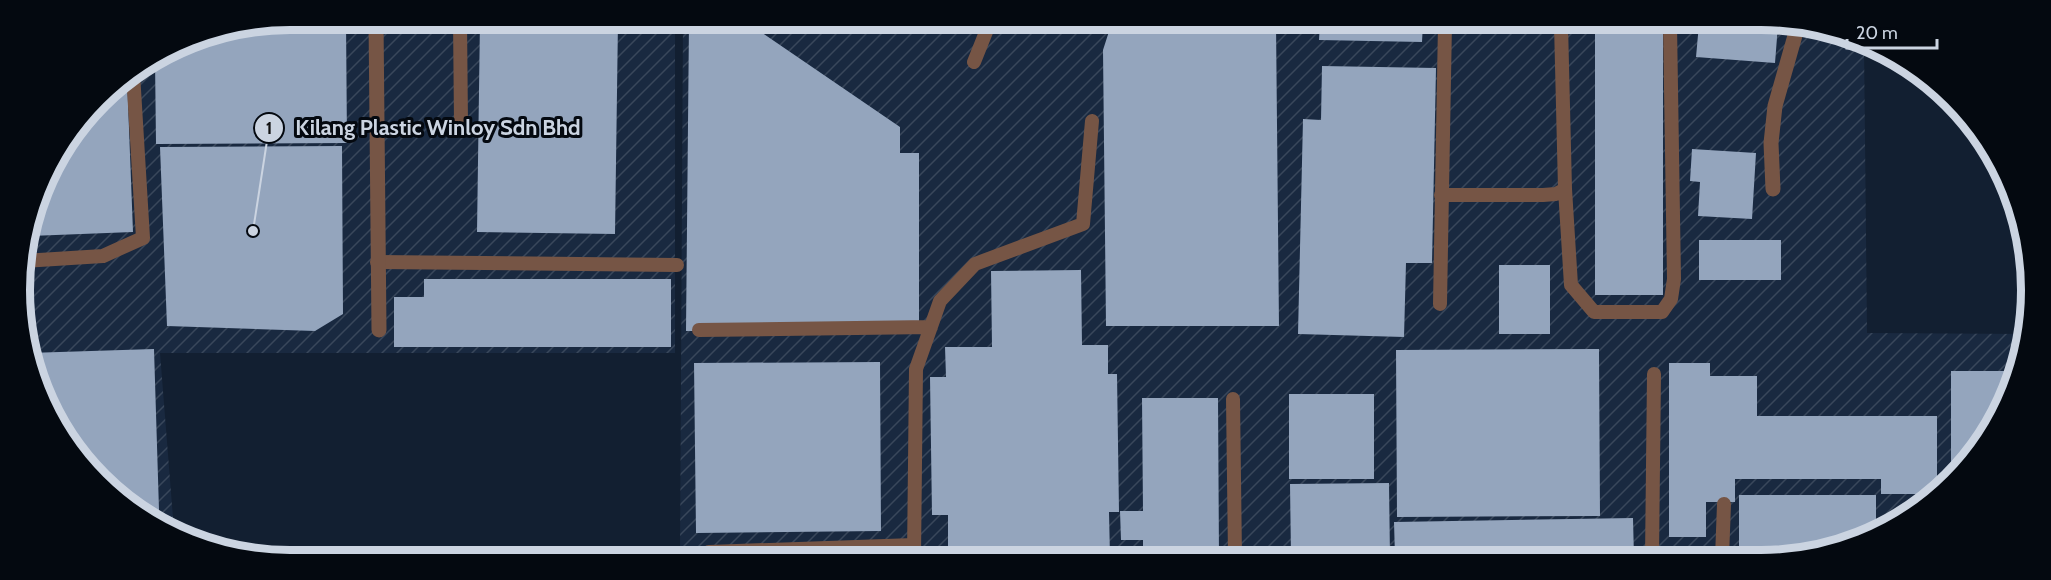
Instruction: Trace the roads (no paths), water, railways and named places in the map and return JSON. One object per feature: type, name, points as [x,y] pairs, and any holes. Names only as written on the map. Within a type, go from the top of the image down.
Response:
[{"type":"street","points":[[376,30],[379,330]]},
{"type":"street","points":[[1773,189],[1771,142],[1775,106],[1796,32]]},
{"type":"lane","points":[[460,30],[461,124]]},
{"type":"lane","points":[[974,62],[987,30]]},
{"type":"lane","points":[[1440,304],[1445,30]]},
{"type":"lane","points":[[1561,30],[1565,189],[1571,285],[1594,312],[1662,312],[1671,299],[1674,279],[1670,30]]},
{"type":"lane","points":[[32,260],[103,256],[143,238],[135,82]]},
{"type":"lane","points":[[914,550],[916,369],[940,301],[975,264],[1083,224],[1092,121]]},
{"type":"lane","points":[[1441,195],[1543,195],[1556,194],[1565,189]]},
{"type":"lane","points":[[377,262],[677,265]]},
{"type":"lane","points":[[699,330],[931,327]]},
{"type":"lane","points":[[1652,550],[1654,374]]},
{"type":"lane","points":[[1233,399],[1235,550]]},
{"type":"lane","points":[[1722,550],[1724,504]]},
{"type":"place","name":"Kilang Plastic Winloy Sdn Bhd","points":[[253,231]]}]
